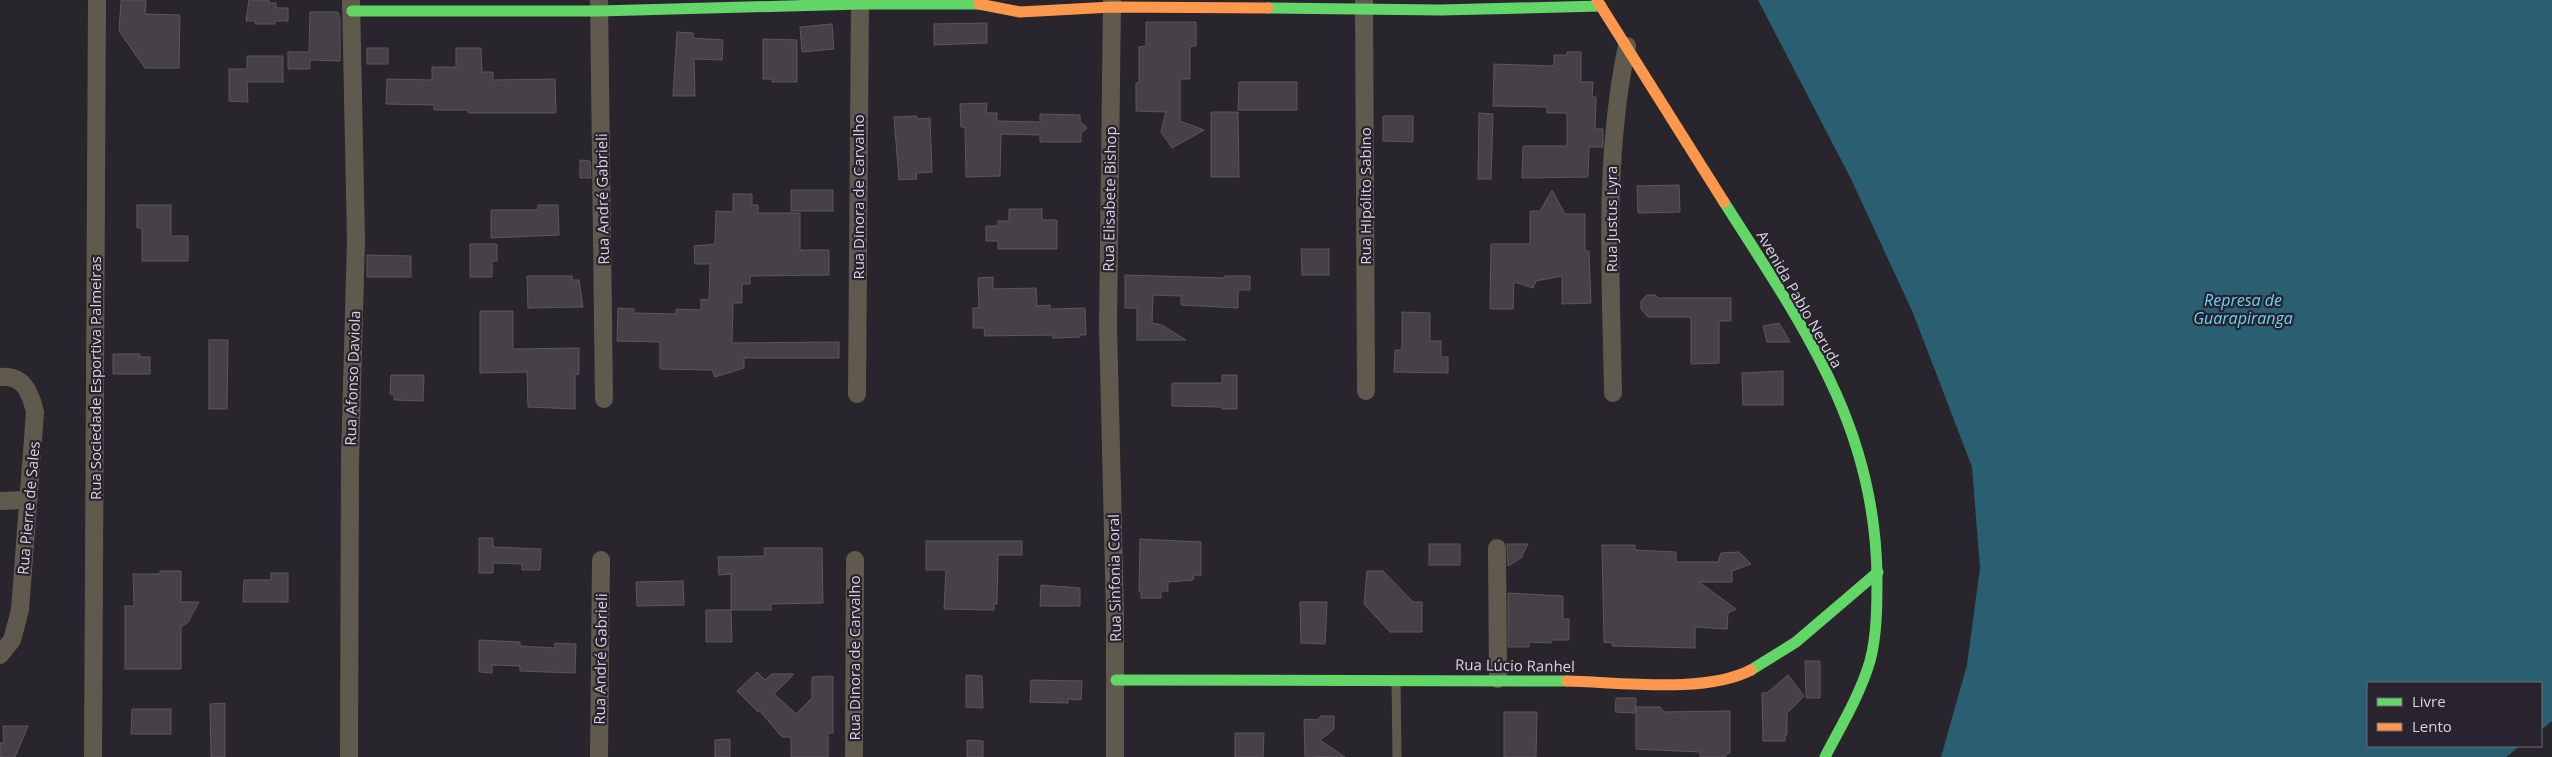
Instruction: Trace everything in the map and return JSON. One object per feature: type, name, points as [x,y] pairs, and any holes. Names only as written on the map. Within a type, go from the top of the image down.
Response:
[{"type":"street","name":"Rua Sociedade Esportiva Palmeiras","points":[[93,757],[97,0]]},
{"type":"street","points":[[352,5],[813,7],[860,2],[974,3],[1020,12],[1112,4],[1364,5],[1599,3]]},
{"type":"street","name":"Rua Dinora de Carvalho","points":[[857,394],[860,2]]},
{"type":"street","name":"Avenida Pablo Neruda","points":[[1599,3],[1754,248],[1818,355],[1855,432],[1866,470],[1875,513],[1878,572],[1876,631],[1869,662],[1825,757]]},
{"type":"street","name":"Rua Elisabete Bishop","points":[[1110,399],[1108,256],[1112,4]]},
{"type":"street","name":"Rua Afonso Daviola","points":[[349,757],[350,460],[356,240],[352,5]]},
{"type":"street","name":"Rua Hipólito Sabino","points":[[1364,5],[1366,391]]},
{"type":"street","name":"Rua André Gabrieli","points":[[599,6],[604,399]]},
{"type":"street","name":"Rua Justus Lyra","points":[[1613,393],[1611,154],[1618,88],[1627,46]]},
{"type":"street","name":"Rua Pierre de Sales","points":[[0,377],[10,376],[22,382],[31,395],[35,412],[20,610],[12,640],[0,655]]},
{"type":"street","name":"Rua Sinfonia Coral","points":[[1110,399],[1116,757]]},
{"type":"street","points":[[0,501],[27,500]]},
{"type":"street","points":[[1497,548],[1498,679]]},
{"type":"street","name":"Rua André Gabrieli","points":[[599,757],[601,560]]},
{"type":"street","name":"Rua Dinora de Carvalho","points":[[854,757],[855,560]]},
{"type":"street","name":"Rua Lúcio Ranhel","points":[[1116,680],[1498,679],[1684,684],[1744,674],[1788,647],[1878,572]]},
{"type":"lane","points":[[1396,680],[1397,757]]},
{"type":"water","name":"Represa de Guarapiranga","points":[[1758,0],[2552,0],[2552,721],[2542,729],[2542,682],[2367,682],[2367,747],[2519,747],[2506,757],[1941,757],[1967,665],[1980,568],[1972,467],[1913,313],[1851,179]]},
{"type":"building","points":[[121,0],[146,0],[145,14],[180,15],[179,68],[145,68],[119,31]]},
{"type":"building","points":[[249,0],[269,0],[269,3],[276,3],[276,8],[288,8],[288,21],[275,21],[275,24],[255,24],[255,21],[246,21]]},
{"type":"building","points":[[310,12],[338,12],[340,19],[340,61],[310,60],[310,69],[288,69],[288,52],[309,52]]},
{"type":"building","points":[[1146,22],[1196,22],[1196,46],[1190,46],[1190,79],[1180,79],[1180,121],[1204,130],[1172,148],[1161,132],[1166,112],[1136,111],[1136,83],[1139,83],[1139,47],[1146,46]]},
{"type":"building","points":[[987,23],[987,43],[934,45],[934,24]]},
{"type":"building","points":[[832,24],[834,49],[802,52],[800,27]]},
{"type":"building","points":[[677,32],[693,33],[693,38],[723,40],[722,60],[694,59],[695,96],[673,96]]},
{"type":"building","points":[[763,39],[797,40],[797,82],[772,82],[773,79],[763,79]]},
{"type":"building","points":[[367,48],[388,48],[388,64],[367,64]]},
{"type":"building","points":[[456,48],[481,48],[482,72],[493,72],[493,80],[555,79],[556,113],[468,113],[468,110],[434,110],[434,105],[386,104],[387,79],[432,80],[432,67],[456,67]]},
{"type":"building","points":[[1567,52],[1581,52],[1581,82],[1593,82],[1592,97],[1596,97],[1595,129],[1603,129],[1603,147],[1589,147],[1588,177],[1522,178],[1523,146],[1567,146],[1567,113],[1547,113],[1547,107],[1493,106],[1494,64],[1554,66],[1554,55],[1567,55]]},
{"type":"building","points":[[247,56],[283,56],[283,82],[247,82],[248,102],[229,101],[229,69],[247,69]]},
{"type":"building","points":[[1239,82],[1297,82],[1297,110],[1238,110]]},
{"type":"building","points":[[987,103],[986,113],[997,113],[997,121],[1040,122],[1040,114],[1080,115],[1080,121],[1087,128],[1081,133],[1081,142],[1040,142],[1040,135],[1001,134],[1000,176],[966,177],[965,127],[961,127],[960,104]]},
{"type":"building","points":[[1211,112],[1238,112],[1239,177],[1211,177]]},
{"type":"building","points":[[1479,113],[1493,114],[1491,179],[1478,179]]},
{"type":"building","points":[[917,116],[917,119],[930,118],[932,172],[916,173],[917,179],[899,180],[894,117]]},
{"type":"building","points":[[1383,116],[1413,116],[1413,142],[1383,141]]},
{"type":"building","points":[[580,160],[590,161],[591,178],[580,178]]},
{"type":"building","points":[[1679,185],[1680,212],[1638,213],[1637,186]]},
{"type":"building","points":[[791,190],[833,190],[833,211],[791,211]]},
{"type":"building","points":[[1552,190],[1565,214],[1585,214],[1585,251],[1589,251],[1591,303],[1562,304],[1562,276],[1536,281],[1533,288],[1514,282],[1513,309],[1490,309],[1491,244],[1530,244],[1530,211],[1540,211]]},
{"type":"building","points":[[733,194],[752,194],[752,205],[758,205],[758,213],[800,213],[800,250],[829,250],[829,275],[750,276],[750,284],[742,284],[742,303],[733,303],[732,343],[839,342],[839,358],[744,358],[744,368],[715,377],[712,370],[660,369],[660,342],[617,341],[618,308],[634,309],[634,313],[676,314],[676,309],[701,310],[701,299],[709,300],[710,264],[695,264],[694,246],[715,244],[716,211],[733,212]]},
{"type":"building","points":[[137,205],[171,205],[171,236],[188,236],[188,261],[142,261],[142,228],[137,228]]},
{"type":"building","points":[[538,205],[558,205],[559,235],[491,238],[491,210],[538,210]]},
{"type":"building","points":[[1009,209],[1042,209],[1042,220],[1057,220],[1057,249],[998,249],[998,241],[986,241],[986,226],[998,226],[998,221],[1009,221]]},
{"type":"building","points":[[470,244],[497,244],[497,261],[492,261],[492,277],[470,277]]},
{"type":"building","points":[[1301,249],[1329,249],[1329,275],[1302,275]]},
{"type":"building","points":[[367,255],[411,256],[411,277],[367,277]]},
{"type":"building","points":[[1125,275],[1225,278],[1225,276],[1250,276],[1250,290],[1238,290],[1238,308],[1181,305],[1181,296],[1153,295],[1152,323],[1162,325],[1186,340],[1137,340],[1137,308],[1125,308]]},
{"type":"building","points":[[527,276],[572,276],[572,280],[579,280],[583,307],[528,308]]},
{"type":"building","points":[[993,277],[993,289],[1036,288],[1037,306],[1050,305],[1050,309],[1085,308],[1086,335],[1053,338],[1053,335],[985,336],[984,328],[973,328],[973,308],[979,308],[978,278]]},
{"type":"building","points":[[1647,295],[1655,295],[1658,298],[1731,298],[1731,321],[1719,321],[1719,363],[1691,364],[1691,317],[1648,317],[1641,309],[1641,301]]},
{"type":"building","points":[[480,311],[513,311],[513,349],[579,348],[579,374],[575,375],[575,409],[528,407],[527,372],[480,373]]},
{"type":"building","points":[[1402,312],[1430,313],[1430,341],[1441,341],[1441,357],[1448,357],[1448,373],[1394,372],[1395,350],[1402,350]]},
{"type":"building","points":[[1779,323],[1790,342],[1767,342],[1763,326]]},
{"type":"building","points":[[209,340],[228,340],[227,409],[209,409]]},
{"type":"building","points":[[113,354],[140,354],[140,357],[150,357],[150,374],[113,374]]},
{"type":"building","points":[[1783,371],[1783,405],[1743,405],[1742,373]]},
{"type":"building","points":[[391,375],[424,375],[423,401],[394,400],[394,394],[390,394]]},
{"type":"building","points":[[1222,375],[1237,375],[1237,409],[1172,406],[1172,383],[1222,383]]},
{"type":"building","points":[[479,538],[493,538],[493,547],[541,549],[540,570],[522,570],[522,564],[493,563],[493,573],[479,573]]},
{"type":"building","points":[[1140,539],[1201,542],[1201,575],[1194,575],[1193,580],[1168,582],[1168,591],[1161,591],[1161,598],[1141,598],[1141,591],[1139,591]]},
{"type":"building","points":[[926,541],[1022,541],[1022,555],[998,555],[997,604],[994,604],[994,610],[944,609],[946,570],[926,570]]},
{"type":"building","points":[[1429,544],[1460,544],[1460,565],[1429,565]]},
{"type":"building","points":[[1507,544],[1528,544],[1521,558],[1508,566]]},
{"type":"building","points":[[1602,545],[1635,545],[1635,550],[1676,552],[1676,562],[1718,562],[1721,553],[1739,552],[1751,564],[1732,571],[1732,582],[1699,582],[1736,609],[1728,613],[1727,629],[1695,627],[1695,648],[1612,646],[1612,643],[1604,642]]},
{"type":"building","points":[[764,548],[822,548],[823,603],[771,604],[771,610],[731,610],[731,574],[719,575],[718,557],[765,556]]},
{"type":"building","points":[[160,571],[181,571],[181,602],[199,602],[188,622],[181,627],[181,669],[125,669],[125,606],[134,606],[133,574],[160,574]]},
{"type":"building","points":[[1367,571],[1383,571],[1413,602],[1422,602],[1422,632],[1390,632],[1364,604]]},
{"type":"building","points":[[271,573],[288,573],[288,602],[243,602],[244,580],[271,580]]},
{"type":"building","points":[[683,581],[684,605],[637,606],[636,582]]},
{"type":"building","points":[[1041,585],[1080,588],[1080,606],[1040,606]]},
{"type":"building","points":[[1508,593],[1563,596],[1563,619],[1569,619],[1569,640],[1551,640],[1551,643],[1529,642],[1529,647],[1508,647]]},
{"type":"building","points":[[1300,602],[1327,602],[1325,644],[1301,643]]},
{"type":"building","points":[[706,610],[731,610],[732,642],[706,642]]},
{"type":"building","points":[[479,640],[520,642],[520,646],[555,648],[555,643],[576,644],[575,673],[520,671],[520,666],[492,665],[492,673],[479,672]]},
{"type":"building","points":[[1805,661],[1820,661],[1820,698],[1806,698]]},
{"type":"building","points":[[757,672],[765,680],[772,674],[794,674],[774,694],[796,714],[812,698],[812,677],[833,676],[833,733],[828,733],[828,757],[791,757],[791,737],[782,737],[759,710],[758,712],[737,691]]},
{"type":"building","points":[[966,675],[982,676],[983,708],[966,707]]},
{"type":"building","points":[[1788,675],[1804,696],[1787,713],[1787,735],[1785,735],[1785,741],[1763,741],[1762,693],[1767,693]]},
{"type":"building","points":[[1031,680],[1082,681],[1081,700],[1068,699],[1068,703],[1030,702]]},
{"type":"building","points":[[1616,698],[1636,698],[1635,713],[1615,712]]},
{"type":"building","points":[[225,703],[225,757],[211,757],[210,704]]},
{"type":"building","points":[[1636,707],[1660,707],[1664,712],[1730,711],[1730,753],[1726,754],[1726,757],[1700,757],[1700,752],[1636,749]]},
{"type":"building","points":[[132,709],[171,709],[171,734],[131,734]]},
{"type":"building","points":[[1504,712],[1537,712],[1536,757],[1504,757]]},
{"type":"building","points":[[1321,716],[1334,716],[1334,729],[1320,740],[1345,757],[1305,756],[1304,719],[1317,720]]},
{"type":"building","points":[[3,726],[28,726],[15,757],[0,757],[0,743],[4,743]]},
{"type":"building","points":[[1235,733],[1264,733],[1263,757],[1235,757]]},
{"type":"building","points":[[730,739],[730,757],[715,757],[715,740]]},
{"type":"building","points":[[967,740],[983,741],[983,757],[967,757]]},
{"type":"traffic: fast","points":[[352,11],[599,11],[860,4],[979,4]]},
{"type":"traffic: fast","points":[[1268,8],[1441,10],[1601,6]]},
{"type":"traffic: fast","points":[[1724,202],[1781,291],[1829,379],[1849,425],[1864,472],[1873,523],[1877,578],[1874,641],[1866,674],[1856,698],[1825,757]]},
{"type":"traffic: fast","points":[[1751,670],[1796,642],[1878,572]]},
{"type":"traffic: fast","points":[[1116,680],[1567,681]]},
{"type":"traffic: slow","points":[[1597,0],[1724,202]]},
{"type":"traffic: slow","points":[[979,4],[1020,12],[1112,7],[1268,8]]},
{"type":"traffic: slow","points":[[1567,681],[1661,685],[1686,684],[1710,682],[1751,670]]}]
